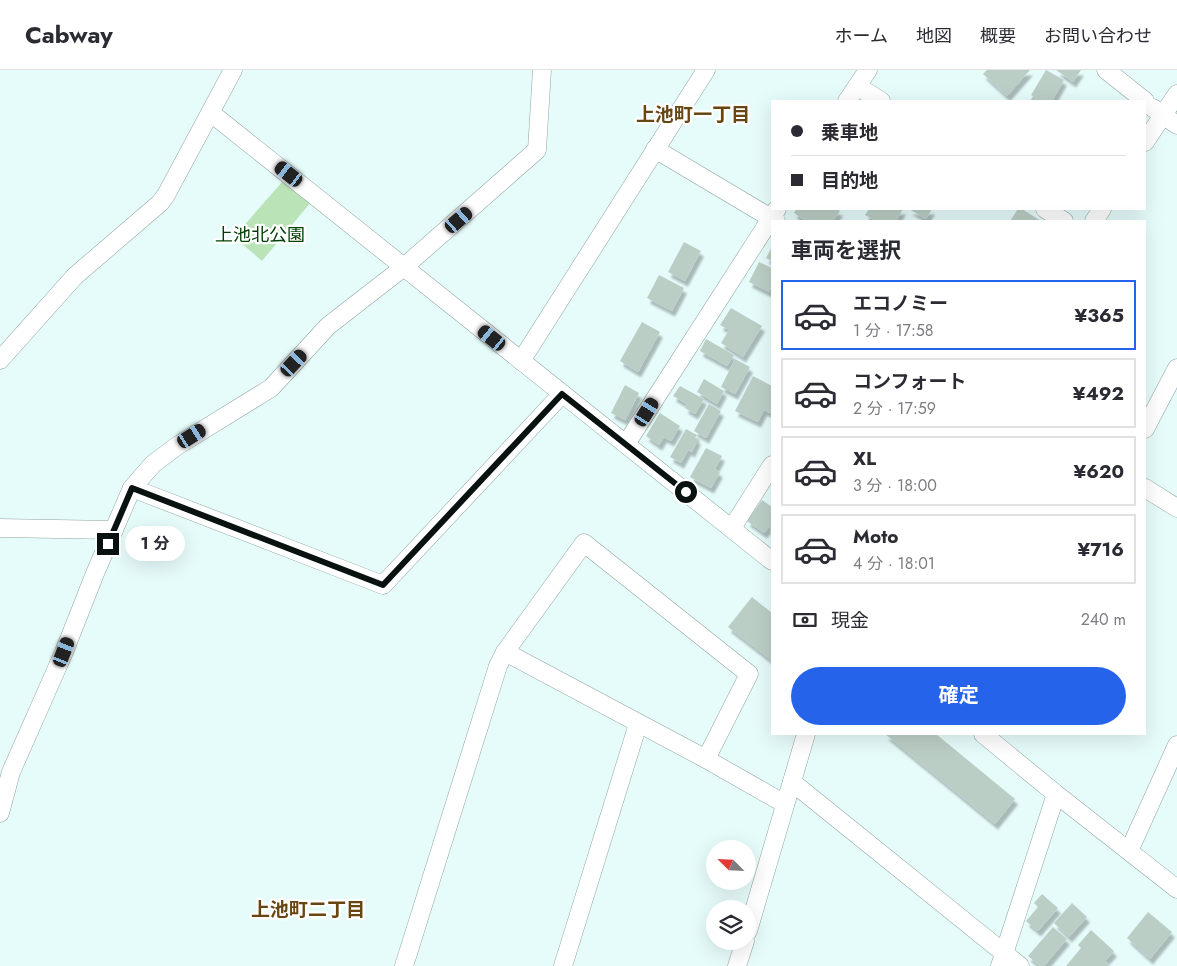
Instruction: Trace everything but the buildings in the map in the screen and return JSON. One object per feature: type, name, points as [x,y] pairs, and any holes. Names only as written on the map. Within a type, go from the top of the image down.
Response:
[{"type":"street","points":[[0,360],[75,276],[160,203],[233,70]]},
{"type":"street","points":[[0,813],[11,772],[64,652],[132,488],[153,464],[177,446],[271,388],[328,326],[404,267],[537,150],[542,70]]},
{"type":"street","points":[[521,361],[706,70]]},
{"type":"street","points":[[848,100],[868,70]]},
{"type":"street","points":[[1106,70],[1144,100]]},
{"type":"street","points":[[857,86],[879,100]]},
{"type":"street","points":[[1146,141],[1170,120],[1177,94]]},
{"type":"street","points":[[1146,102],[1170,120]]},
{"type":"street","points":[[211,113],[771,560]]},
{"type":"street","points":[[655,149],[774,216]]},
{"type":"street","points":[[1047,210],[1062,220]]},
{"type":"street","points":[[626,444],[771,221]]},
{"type":"street","points":[[1146,427],[1177,368]]},
{"type":"street","points":[[132,488],[383,585],[562,394]]},
{"type":"street","points":[[732,528],[771,466]]},
{"type":"street","points":[[1146,489],[1177,508]]},
{"type":"street","points":[[0,528],[114,530]]},
{"type":"street","points":[[404,966],[498,666],[505,652],[584,543],[749,674],[706,759]]},
{"type":"street","points":[[505,652],[706,759],[785,804]]},
{"type":"street","points":[[563,966],[638,724]]},
{"type":"street","points":[[756,904],[806,735]]},
{"type":"street","points":[[985,735],[1056,794],[1177,889]]},
{"type":"street","points":[[1128,851],[1177,744]]},
{"type":"street","points":[[792,782],[1002,960],[1020,966]]},
{"type":"street","points":[[1002,960],[1056,794]]},
{"type":"street","points":[[737,966],[742,950]]},
{"type":"green space","name":"上池北公園","points":[[289,174],[316,196],[262,261],[234,237]]},
{"type":"district","name":"上池町一丁目","points":[[693,114]]},
{"type":"district","name":"上池町二丁目","points":[[308,909]]},
{"type":"route","points":[[108,544],[132,488],[383,585],[562,394],[686,492]]}]
